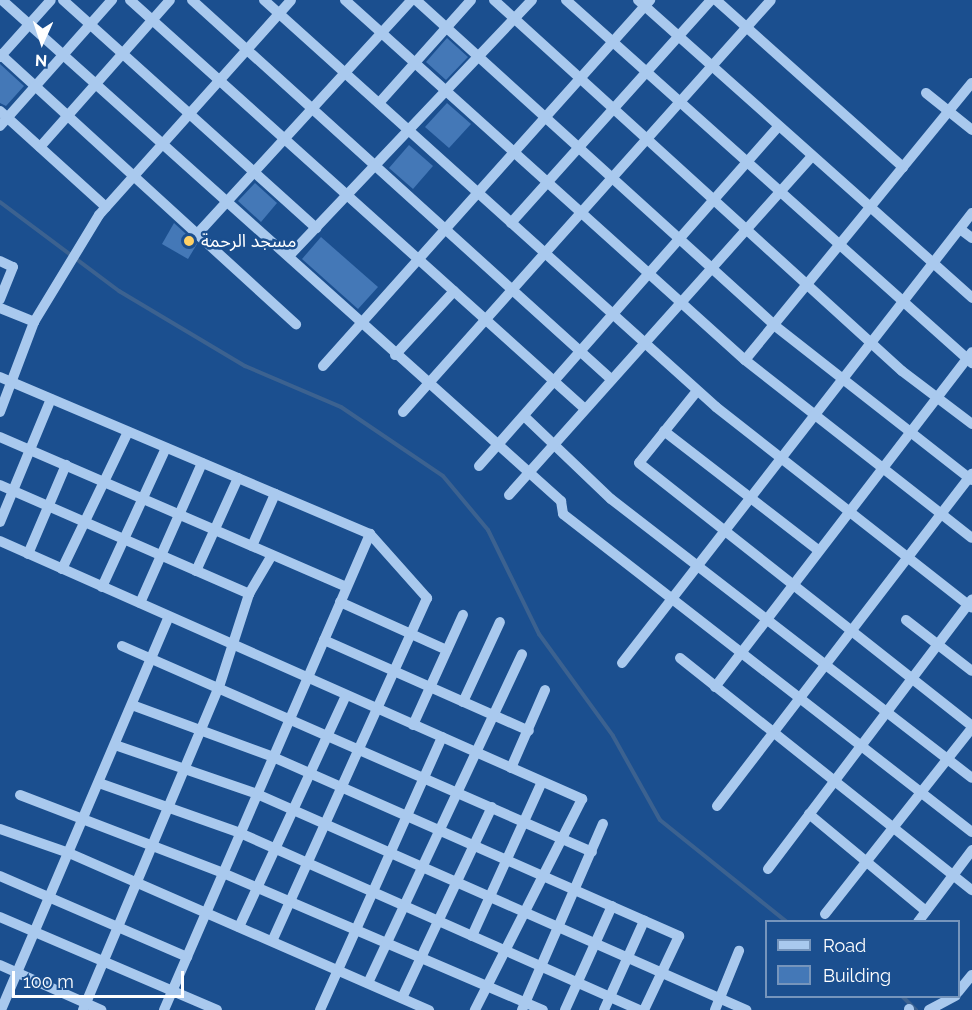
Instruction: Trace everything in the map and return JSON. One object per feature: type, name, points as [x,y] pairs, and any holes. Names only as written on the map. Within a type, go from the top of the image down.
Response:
[{"type":"street","points":[[2,0],[362,321],[395,355],[561,501],[563,514],[972,832]]},
{"type":"street","points":[[51,0],[0,55],[134,176],[200,231],[296,324]]},
{"type":"street","points":[[63,0],[316,228]]},
{"type":"street","points":[[106,207],[40,147],[2,118],[35,86],[112,0]]},
{"type":"street","points":[[130,0],[585,409]]},
{"type":"street","points":[[40,147],[170,0]]},
{"type":"street","points":[[192,0],[312,111],[612,380]]},
{"type":"street","points":[[264,0],[697,390],[907,557],[971,604],[938,644],[768,869]]},
{"type":"street","points":[[0,412],[33,322],[106,207],[291,0]]},
{"type":"street","points":[[345,0],[745,360],[972,538]]},
{"type":"street","points":[[200,231],[414,0],[774,325],[971,477],[717,806]]},
{"type":"street","points":[[379,103],[471,0]]},
{"type":"street","points":[[494,0],[872,341],[936,397],[972,424]]},
{"type":"street","points":[[289,256],[532,0]]},
{"type":"street","points":[[566,0],[901,304],[970,358],[936,397],[848,510],[715,687]]},
{"type":"street","points":[[511,223],[711,0]]},
{"type":"street","points":[[716,0],[903,167]]},
{"type":"street","points":[[403,412],[486,320],[543,252],[771,0]]},
{"type":"street","points":[[323,366],[612,42],[644,2],[678,36],[931,266],[972,298]]},
{"type":"street","points":[[745,360],[972,83]]},
{"type":"street","points":[[926,93],[972,130]]},
{"type":"street","points":[[479,466],[778,127]]},
{"type":"street","points":[[509,495],[811,157]]},
{"type":"street","points":[[622,663],[972,213]]},
{"type":"street","points":[[960,229],[972,238]]},
{"type":"street","points":[[0,261],[13,267],[0,299]]},
{"type":"street","points":[[395,355],[454,291]]},
{"type":"street","points":[[0,308],[33,322]]},
{"type":"street","points":[[0,377],[370,534],[427,598],[272,941]]},
{"type":"street","points":[[697,390],[639,463],[972,727],[825,914]]},
{"type":"street","points":[[0,522],[51,399]]},
{"type":"street","points":[[524,416],[611,499],[972,778]]},
{"type":"street","points":[[664,431],[818,550]]},
{"type":"street","points":[[62,569],[128,432]]},
{"type":"street","points":[[0,437],[346,587]]},
{"type":"street","points":[[102,587],[166,448]]},
{"type":"street","points":[[140,603],[202,463]]},
{"type":"street","points":[[28,554],[66,465]]},
{"type":"street","points":[[196,571],[238,478]]},
{"type":"street","points":[[0,485],[249,594]]},
{"type":"street","points":[[252,546],[275,494]]},
{"type":"street","points":[[164,1010],[370,534]]},
{"type":"street","points":[[0,541],[582,799],[475,1010]]},
{"type":"street","points":[[84,1007],[219,687],[235,646],[249,594],[272,555]]},
{"type":"street","points":[[340,602],[447,650]]},
{"type":"street","points":[[413,725],[463,615]]},
{"type":"street","points":[[1,1010],[169,617]]},
{"type":"street","points":[[906,620],[972,671]]},
{"type":"street","points":[[463,702],[501,622]]},
{"type":"street","points":[[324,640],[528,731]]},
{"type":"street","points":[[122,646],[291,717],[592,852]]},
{"type":"street","points":[[368,983],[522,654]]},
{"type":"street","points":[[680,658],[772,734],[972,890]]},
{"type":"street","points":[[511,768],[545,690]]},
{"type":"street","points":[[240,927],[346,695]]},
{"type":"street","points":[[99,783],[167,810],[240,833],[642,1010],[679,936],[273,757],[200,732],[132,705]]},
{"type":"street","points":[[320,1010],[442,737]]},
{"type":"street","points":[[115,745],[257,794],[746,1010]]},
{"type":"street","points":[[472,936],[542,782]]},
{"type":"street","points":[[20,795],[150,848],[223,873],[488,986],[524,1006],[543,1010]]},
{"type":"street","points":[[402,998],[492,807]]},
{"type":"street","points":[[809,814],[926,911]]},
{"type":"street","points":[[524,1006],[603,824]]},
{"type":"street","points":[[0,829],[69,853],[429,1010]]},
{"type":"street","points":[[919,920],[972,850]]},
{"type":"street","points":[[0,876],[187,957]]},
{"type":"street","points":[[566,1010],[612,906]]},
{"type":"street","points":[[0,917],[217,1010]]},
{"type":"street","points":[[604,1010],[644,921]]},
{"type":"street","points":[[715,1010],[739,951]]},
{"type":"street","points":[[0,965],[84,1007],[101,1010]]},
{"type":"street","points":[[960,990],[972,975]]},
{"type":"street","points":[[929,1010],[951,998]]},
{"type":"building","points":[[447,38],[468,57],[446,80],[426,62]]},
{"type":"building","points":[[0,64],[24,86],[6,106],[0,103]]},
{"type":"building","points":[[447,103],[471,124],[449,148],[425,127]]},
{"type":"building","points":[[409,145],[433,166],[413,189],[389,168]]},
{"type":"building","points":[[255,183],[277,203],[261,222],[238,201]]},
{"type":"building","points":[[174,223],[197,244],[188,259],[162,244]]},
{"type":"building","points":[[321,237],[378,287],[358,309],[302,259]]},
{"type":"waterway","points":[[0,202],[119,291],[245,366],[341,407],[443,476],[488,530],[539,634],[613,736],[660,820],[785,920]]},
{"type":"waterway","points":[[904,998],[916,1010]]},
{"type":"place","name":"مسجد الرحمة","points":[[189,241]]}]
